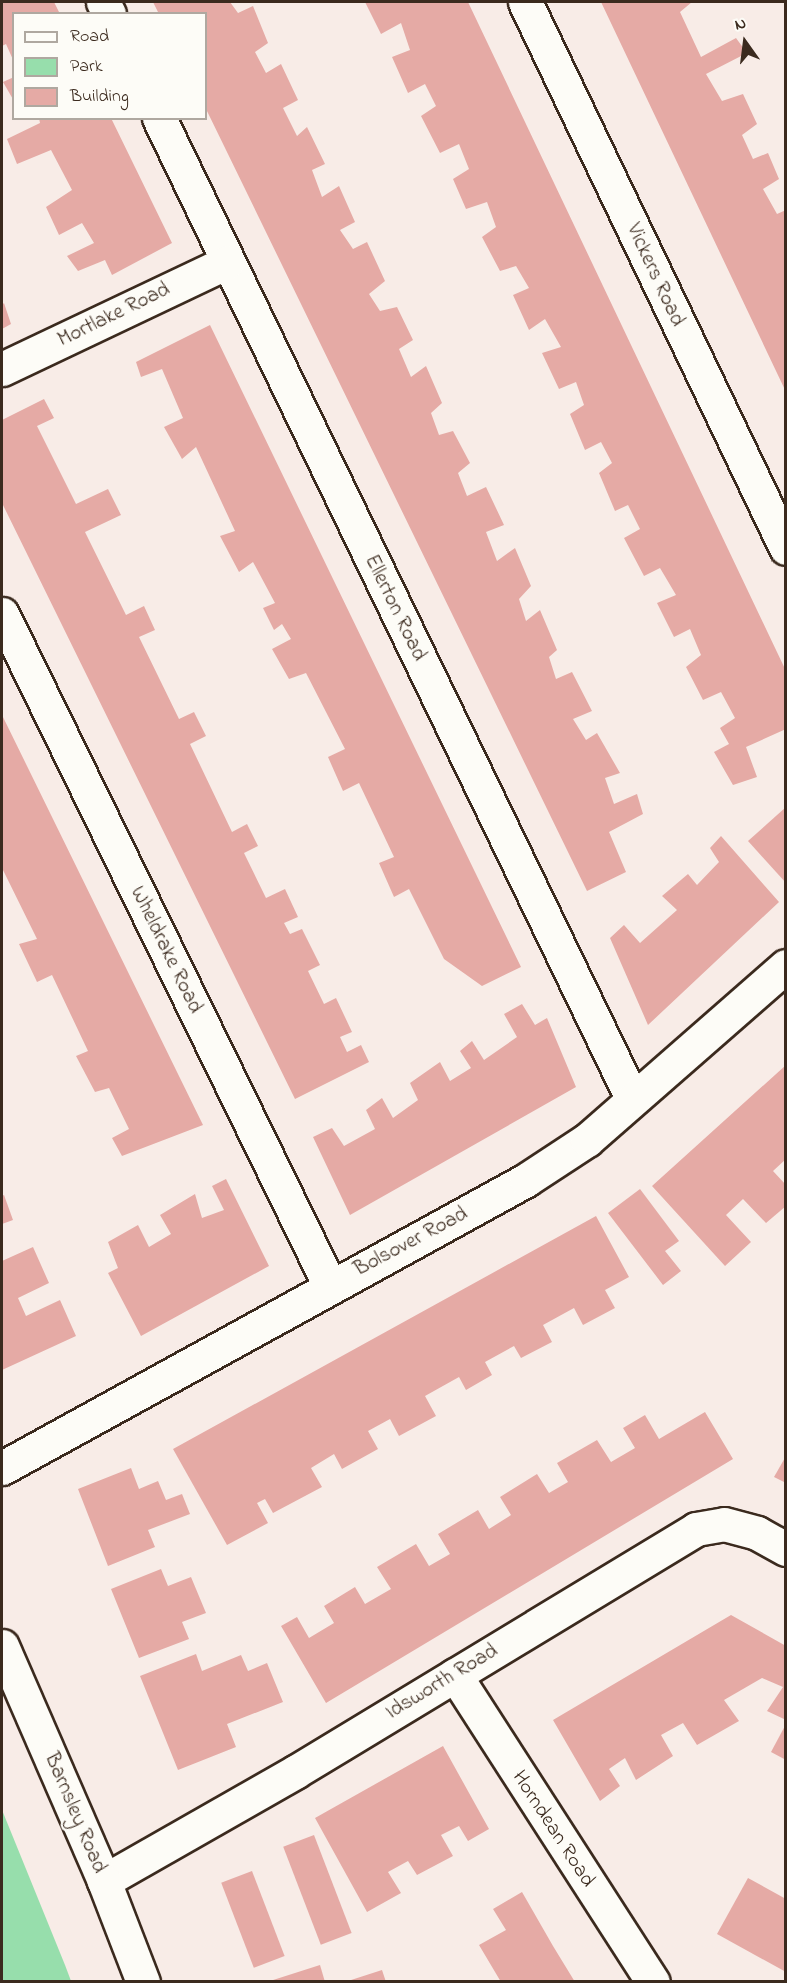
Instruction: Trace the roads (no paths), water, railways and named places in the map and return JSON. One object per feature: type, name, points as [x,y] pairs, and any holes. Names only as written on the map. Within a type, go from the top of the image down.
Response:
[{"type":"street","name":"Vickers Road","points":[[525,2],[786,548]]},
{"type":"street","name":"Ellerton Road","points":[[160,120],[632,1098]]},
{"type":"street","name":"Mortlake Road","points":[[2,369],[227,262]]},
{"type":"street","name":"Wheldrake Road","points":[[2,614],[330,1286]]},
{"type":"street","name":"Bolsover Road","points":[[2,1468],[526,1180],[587,1140],[632,1098],[786,966]]},
{"type":"street","name":"Idsworth Road","points":[[104,1881],[295,1772],[696,1529],[724,1524],[757,1533],[786,1549]]},
{"type":"street","name":"Barnsley Road","points":[[2,1646],[104,1881],[143,1982]]},
{"type":"street","name":"Horndean Road","points":[[455,1675],[653,1982]]}]
